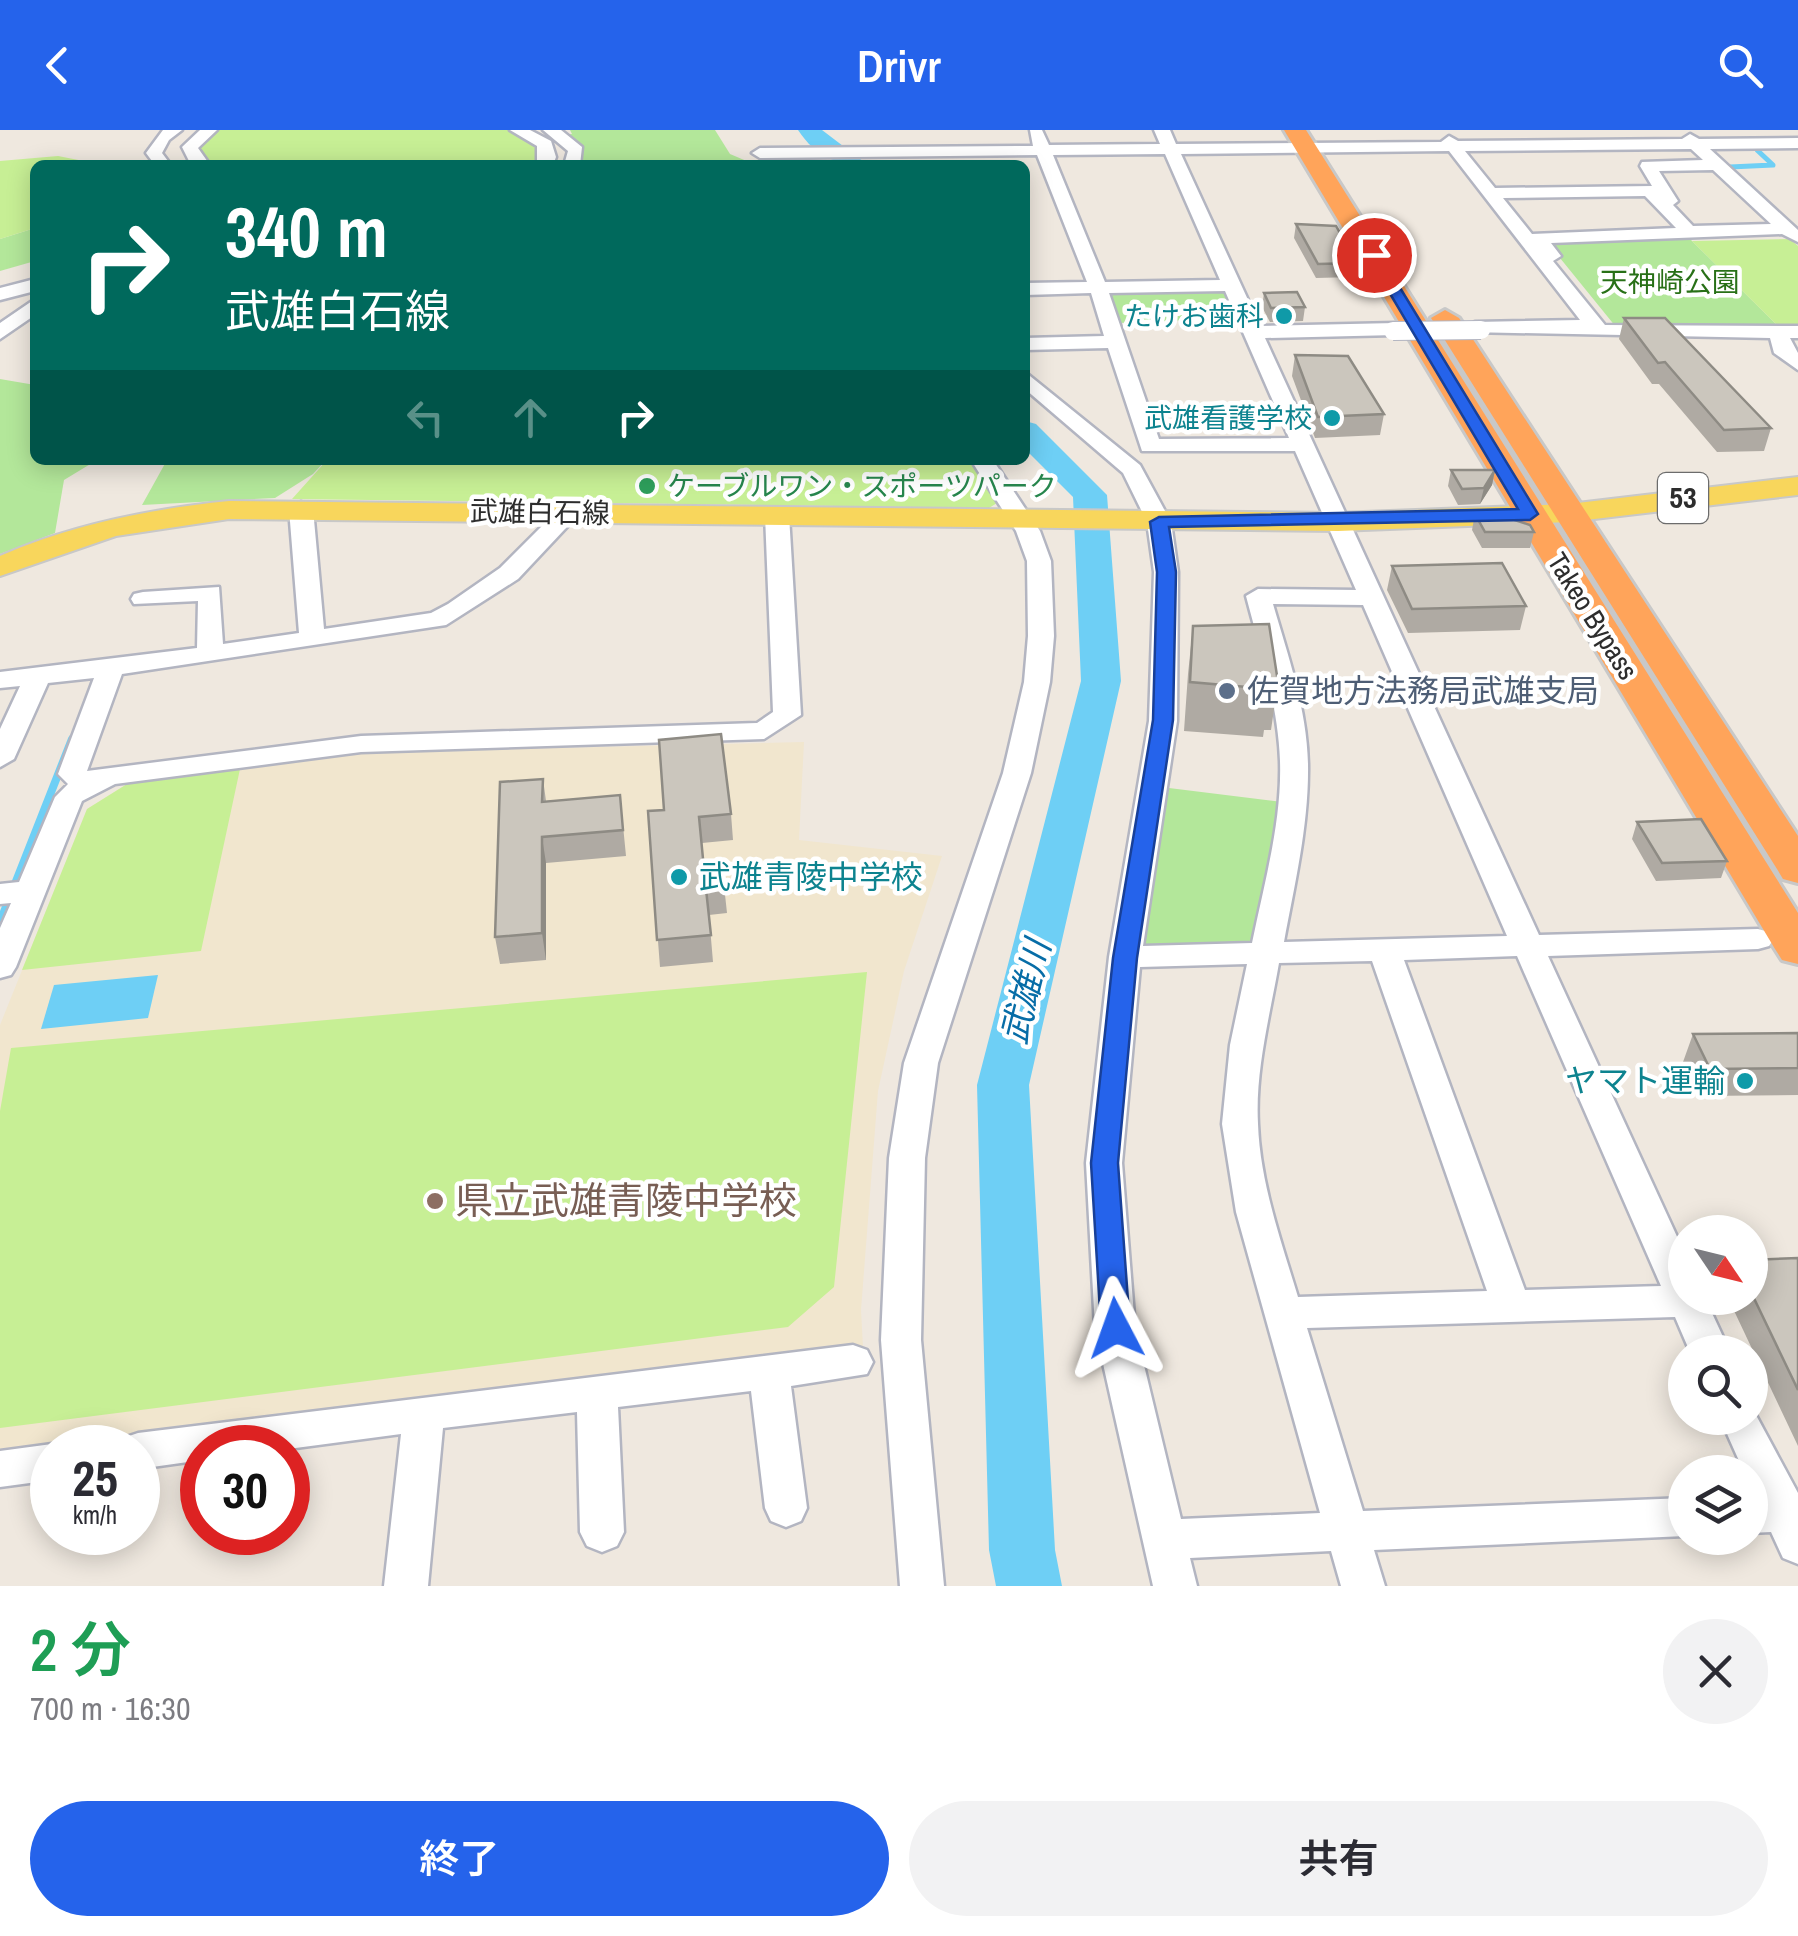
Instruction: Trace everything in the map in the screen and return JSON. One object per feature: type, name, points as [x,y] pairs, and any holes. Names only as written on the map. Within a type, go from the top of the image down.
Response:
[{"type":"highway","name":"Takeo Bypass","points":[[1312,138],[1351,172],[1798,869]]},
{"type":"highway","name":"Takeo Bypass","points":[[1312,138],[1325,176],[1798,949]]},
{"type":"main road","name":"53","points":[[1569,513],[1796,488]]},
{"type":"main road","name":"武雄白石線","points":[[0,567],[75,539],[161,517],[301,509],[1158,522],[1569,513]]},
{"type":"street","points":[[160,160],[154,152],[162,137],[174,130]]},
{"type":"street","points":[[194,160],[190,146],[209,130]]},
{"type":"street","points":[[518,130],[544,144],[547,160]]},
{"type":"street","points":[[552,130],[576,150],[573,160]]},
{"type":"street","points":[[851,130],[872,151],[890,160]]},
{"type":"street","points":[[755,149],[780,159],[1038,140],[1312,138],[1451,144],[1579,138],[1798,140]]},
{"type":"street","points":[[1688,138],[1792,234]]},
{"type":"street","points":[[1166,139],[1253,334]]},
{"type":"street","points":[[1038,140],[1098,287],[1150,446],[1289,444]]},
{"type":"street","points":[[1451,144],[1596,328]]},
{"type":"street","points":[[1695,231],[1660,191],[1648,166],[1712,166]]},
{"type":"street","points":[[1488,193],[1650,191],[1695,231]]},
{"type":"street","points":[[1596,328],[1608,326],[1537,238],[1695,231]]},
{"type":"street","points":[[1522,234],[1792,234]]},
{"type":"street","points":[[0,294],[30,285]]},
{"type":"street","points":[[1030,288],[1232,286]]},
{"type":"street","points":[[0,333],[30,309]]},
{"type":"street","points":[[1668,1261],[1372,598],[1289,444],[1238,332],[1596,328],[1788,332],[1781,350],[1798,364]]},
{"type":"street","points":[[1030,344],[1116,342]]},
{"type":"street","points":[[1030,382],[1132,470],[1158,522],[1166,572],[1163,720],[1125,958],[1104,1163],[1114,1310],[1175,1586]]},
{"type":"street","points":[[922,1586],[900,1340],[907,1158],[920,1062],[1017,773],[1037,682],[1039,561],[1026,518],[986,465]]},
{"type":"street","points":[[301,509],[312,639]]},
{"type":"street","points":[[0,680],[111,668],[438,620],[470,605],[524,564],[568,513]]},
{"type":"street","points":[[0,968],[11,893],[69,797],[87,784],[111,776],[361,744],[764,731],[787,715],[777,515]]},
{"type":"street","points":[[143,599],[210,592],[210,654]]},
{"type":"street","points":[[1363,1586],[1254,1212],[1240,1124],[1247,1046],[1289,836],[1294,763],[1287,701],[1258,596],[1372,598]]},
{"type":"street","points":[[87,784],[72,774],[111,668]]},
{"type":"street","points":[[1,756],[38,676]]},
{"type":"street","points":[[1125,958],[1758,939]]},
{"type":"street","points":[[1385,951],[1511,1306]]},
{"type":"street","points":[[1284,1313],[1668,1302]]},
{"type":"street","points":[[160,1448],[853,1362]]},
{"type":"street","points":[[770,1374],[786,1508]]},
{"type":"street","points":[[597,1394],[602,1532]]},
{"type":"street","points":[[406,1586],[424,1413]]},
{"type":"street","points":[[1747,1435],[1783,1521]]},
{"type":"street","points":[[0,1470],[30,1465]]},
{"type":"street","points":[[1164,1540],[1668,1518]]},
{"type":"shaded area","name":"県立武雄青陵中学校","points":[[804,742],[799,840],[942,856],[904,971],[878,1091],[861,1310],[863,1347],[222,1425],[180,1425],[180,1430],[160,1433],[160,1425],[30,1425],[30,1448],[0,1452],[0,1025],[87,809],[127,784],[360,753]]},
{"type":"green space","points":[[209,130],[518,130],[539,139],[543,160],[201,160],[195,139]]},
{"type":"green space","points":[[570,130],[715,130],[730,154],[744,160],[574,160],[562,135],[572,134]]},
{"type":"green space","points":[[58,156],[78,160],[30,160],[30,230],[0,239],[0,161]]},
{"type":"green space","points":[[30,230],[30,262],[0,271],[0,239]]},
{"type":"green space","name":"天神崎公園","points":[[1689,238],[1782,330],[1616,327],[1547,242]]},
{"type":"green space","points":[[1790,239],[1798,246],[1798,329],[1782,330],[1692,241]]},
{"type":"green space","points":[[1225,289],[1238,318],[1119,323],[1109,291]]},
{"type":"green space","points":[[0,379],[30,384],[30,465],[89,465],[64,480],[55,533],[0,554]]},
{"type":"green space","points":[[164,465],[321,465],[275,498],[142,505]]},
{"type":"green space","name":"ケーブルワン・スポーツパーク","points":[[323,465],[974,465],[997,503],[989,508],[292,499]]},
{"type":"green space","points":[[240,769],[201,951],[22,970],[87,809],[127,784]]},
{"type":"green space","points":[[1169,788],[1283,802],[1253,947],[1154,950],[1142,941]]},
{"type":"green space","points":[[867,972],[834,1287],[788,1327],[0,1428],[0,1111],[11,1048]]},
{"type":"water","points":[[158,975],[148,1018],[41,1029],[54,985]]},
{"type":"building","points":[[1296,224],[1336,226],[1357,263],[1318,264]]},
{"type":"building","points":[[1297,292],[1305,307],[1271,308],[1264,293]]},
{"type":"building","points":[[1624,318],[1665,318],[1771,428],[1724,430],[1665,362],[1658,363]]},
{"type":"building","points":[[1295,355],[1348,356],[1384,414],[1318,417]]},
{"type":"building","points":[[1451,470],[1495,470],[1484,488],[1462,489]]},
{"type":"building","points":[[1493,513],[1530,525],[1534,532],[1485,532],[1475,514]]},
{"type":"building","points":[[1502,563],[1526,606],[1412,609],[1392,566]]},
{"type":"building","points":[[1269,624],[1278,682],[1271,681],[1270,689],[1190,682],[1193,626]]},
{"type":"building","points":[[721,734],[731,814],[699,817],[704,869],[722,867],[725,887],[706,889],[711,935],[657,940],[648,811],[664,810],[659,740]]},
{"type":"building","points":[[543,779],[542,802],[620,795],[623,830],[542,837],[542,933],[495,937],[500,782]]},
{"type":"building","points":[[1701,819],[1727,861],[1662,863],[1637,822]]},
{"type":"building","points":[[1798,1033],[1798,1068],[1710,1069],[1693,1034]]},
{"type":"building","points":[[1798,1258],[1798,1390],[1762,1315],[1768,1315],[1768,1259]]},
{"type":"waterway","name":"武雄川","points":[[810,130],[819,143],[848,160]]},
{"type":"waterway","points":[[1730,167],[1773,165],[1757,150]]},
{"type":"waterway","name":"武雄川","points":[[1029,1586],[1022,1550],[1003,1085],[1101,681],[1090,495],[1030,436]]},
{"type":"waterway","points":[[0,922],[72,739]]},
{"type":"place","name":"たけお歯科","points":[[1284,316]]},
{"type":"place","name":"武雄看護学校","points":[[1332,418]]},
{"type":"place","name":"ケーブルワン・スポーツパーク","points":[[647,486]]},
{"type":"place","name":"佐賀地方法務局武雄支局","points":[[1227,691]]},
{"type":"place","name":"武雄青陵中学校","points":[[679,877]]},
{"type":"place","name":"ヤマト運輸","points":[[1745,1081]]},
{"type":"place","name":"県立武雄青陵中学校","points":[[435,1201]]},
{"type":"route","points":[[1116,1328],[1104,1163],[1125,958],[1163,720],[1166,572],[1159,522],[1338,522],[1530,514],[1374,255]]}]
